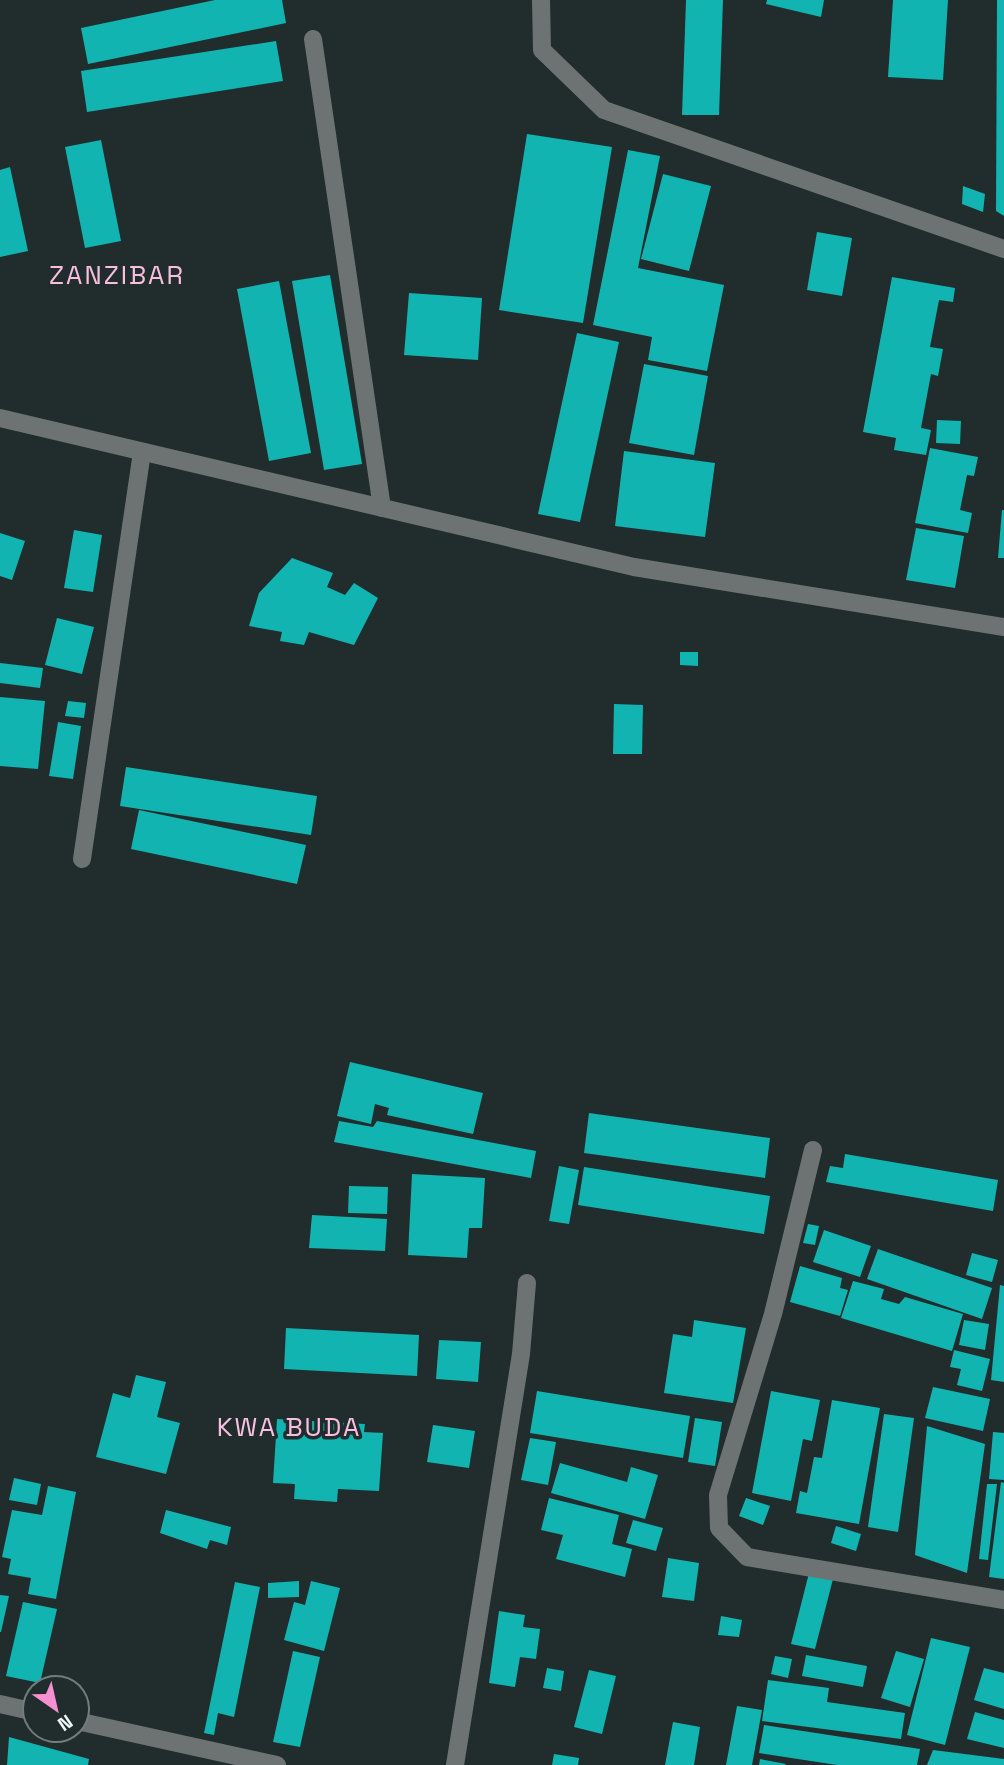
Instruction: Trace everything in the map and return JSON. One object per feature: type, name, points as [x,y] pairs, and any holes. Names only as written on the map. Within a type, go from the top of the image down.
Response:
[{"type":"street","points":[[541,0],[542,50],[604,110],[1004,249]]},
{"type":"street","points":[[313,39],[382,508]]},
{"type":"street","points":[[0,418],[634,567],[1004,627]]},
{"type":"street","points":[[82,859],[142,452]]},
{"type":"street","points":[[813,1150],[773,1314],[718,1495],[719,1528],[747,1557],[1004,1600]]},
{"type":"street","points":[[455,1765],[521,1354],[527,1283]]},
{"type":"street","points":[[0,1704],[21,1709]]},
{"type":"street","points":[[91,1724],[277,1765]]},
{"type":"building","points":[[215,0],[282,0],[286,23],[88,64],[81,28]]},
{"type":"building","points":[[686,0],[723,0],[719,115],[682,115]]},
{"type":"building","points":[[767,0],[824,0],[821,17],[766,4]]},
{"type":"building","points":[[893,0],[948,0],[943,80],[888,77]]},
{"type":"building","points":[[997,0],[1004,0],[1004,216],[996,211]]},
{"type":"building","points":[[276,41],[283,81],[87,112],[81,71]]},
{"type":"building","points":[[527,134],[612,147],[583,323],[499,310]]},
{"type":"building","points":[[101,140],[121,241],[85,248],[65,147]]},
{"type":"building","points":[[628,150],[660,156],[638,268],[724,285],[707,371],[648,360],[652,337],[593,325]]},
{"type":"building","points":[[10,167],[28,251],[0,257],[0,170]]},
{"type":"building","points":[[663,174],[711,186],[689,271],[641,259]]},
{"type":"building","points":[[963,186],[985,194],[983,212],[962,204]]},
{"type":"building","points":[[817,232],[852,238],[842,296],[807,290]]},
{"type":"building","points":[[330,275],[362,464],[324,470],[292,281]]},
{"type":"building","points":[[892,277],[955,288],[953,302],[939,300],[930,347],[943,349],[938,376],[931,374],[921,428],[931,430],[926,455],[894,450],[896,438],[863,432]]},
{"type":"building","points":[[279,281],[311,453],[269,461],[237,289]]},
{"type":"building","points":[[409,293],[482,298],[478,360],[404,355]]},
{"type":"building","points":[[577,333],[619,342],[580,522],[538,514]]},
{"type":"building","points":[[644,364],[708,376],[694,455],[629,443]]},
{"type":"building","points":[[937,420],[961,421],[960,444],[936,443]]},
{"type":"building","points":[[930,448],[978,457],[974,476],[967,475],[960,510],[972,513],[968,533],[915,523]]},
{"type":"building","points":[[624,451],[715,463],[705,537],[615,526]]},
{"type":"building","points":[[1002,510],[1004,558],[998,558]]},
{"type":"building","points":[[916,528],[964,536],[955,588],[906,580]]},
{"type":"building","points":[[74,530],[102,535],[93,592],[64,588]]},
{"type":"building","points":[[0,533],[25,541],[12,580],[0,576]]},
{"type":"building","points":[[292,558],[333,573],[327,587],[345,595],[354,583],[378,598],[354,645],[309,632],[304,645],[280,641],[282,632],[249,626],[259,593]]},
{"type":"building","points":[[57,618],[94,627],[82,674],[45,665]]},
{"type":"building","points":[[680,652],[698,652],[698,666],[680,665]]},
{"type":"building","points":[[0,663],[43,668],[40,688],[0,683]]},
{"type":"building","points":[[0,697],[45,701],[38,769],[0,766]]},
{"type":"building","points":[[68,701],[86,703],[84,718],[65,716]]},
{"type":"building","points":[[614,704],[643,705],[642,754],[613,754]]},
{"type":"building","points":[[58,722],[81,726],[73,779],[49,776]]},
{"type":"building","points":[[126,767],[317,796],[311,835],[120,806]]},
{"type":"building","points":[[139,810],[306,845],[297,884],[131,849]]},
{"type":"building","points":[[350,1062],[483,1093],[473,1134],[387,1115],[389,1108],[375,1104],[371,1124],[337,1116]]},
{"type":"building","points":[[589,1113],[770,1138],[765,1178],[584,1153]]},
{"type":"building","points":[[339,1121],[373,1127],[377,1121],[536,1151],[531,1178],[334,1142]]},
{"type":"building","points":[[845,1154],[998,1180],[993,1211],[826,1182],[830,1166],[843,1168]]},
{"type":"building","points":[[559,1166],[579,1170],[569,1224],[549,1221]]},
{"type":"building","points":[[584,1167],[770,1196],[764,1234],[578,1205]]},
{"type":"building","points":[[412,1174],[485,1178],[482,1228],[469,1228],[467,1258],[408,1255]]},
{"type":"building","points":[[349,1186],[388,1187],[387,1214],[348,1213]]},
{"type":"building","points":[[312,1215],[387,1219],[385,1251],[309,1248]]},
{"type":"building","points":[[808,1224],[819,1226],[815,1245],[803,1243]]},
{"type":"building","points":[[824,1230],[871,1246],[860,1277],[813,1262]]},
{"type":"building","points":[[878,1249],[992,1288],[982,1319],[867,1279]]},
{"type":"building","points":[[972,1253],[998,1260],[992,1282],[966,1275]]},
{"type":"building","points":[[800,1266],[842,1278],[840,1288],[848,1290],[840,1316],[790,1302]]},
{"type":"building","points":[[853,1281],[884,1289],[881,1299],[899,1304],[905,1297],[963,1314],[952,1351],[841,1318]]},
{"type":"building","points":[[1000,1285],[1004,1286],[1004,1382],[991,1380]]},
{"type":"building","points":[[694,1320],[746,1328],[733,1403],[664,1393],[673,1334],[692,1337]]},
{"type":"building","points":[[964,1320],[989,1324],[985,1350],[959,1345]]},
{"type":"building","points":[[286,1328],[419,1335],[417,1376],[284,1369]]},
{"type":"building","points":[[439,1340],[481,1342],[478,1382],[436,1379]]},
{"type":"building","points":[[954,1350],[990,1359],[982,1391],[957,1385],[961,1369],[950,1367]]},
{"type":"building","points":[[136,1375],[166,1382],[157,1417],[180,1423],[166,1474],[96,1457],[113,1393],[130,1398]]},
{"type":"building","points":[[933,1387],[990,1399],[983,1431],[925,1418]]},
{"type":"building","points":[[537,1391],[690,1416],[683,1458],[530,1433]]},
{"type":"building","points":[[771,1391],[820,1400],[812,1441],[803,1439],[791,1501],[752,1493]]},
{"type":"building","points":[[832,1400],[880,1408],[859,1524],[796,1513],[800,1491],[807,1493],[814,1457],[822,1458]]},
{"type":"building","points":[[884,1414],[914,1418],[898,1532],[868,1527]]},
{"type":"building","points":[[695,1418],[722,1422],[715,1466],[688,1462]]},
{"type":"building","points":[[277,1419],[365,1424],[364,1432],[383,1433],[379,1491],[338,1489],[337,1502],[294,1499],[295,1484],[273,1483]]},
{"type":"building","points":[[433,1425],[475,1431],[469,1468],[427,1462]]},
{"type":"building","points":[[927,1426],[985,1444],[967,1573],[915,1555]]},
{"type":"building","points":[[993,1432],[1004,1433],[1004,1480],[989,1479]]},
{"type":"building","points":[[530,1438],[556,1442],[548,1485],[521,1480]]},
{"type":"building","points":[[560,1463],[627,1482],[631,1467],[658,1475],[645,1519],[551,1493]]},
{"type":"building","points":[[14,1478],[41,1484],[37,1505],[9,1500]]},
{"type":"building","points":[[1001,1482],[1004,1483],[1004,1579],[989,1577]]},
{"type":"building","points":[[987,1484],[997,1484],[988,1560],[979,1559]]},
{"type":"building","points":[[48,1486],[76,1492],[56,1599],[28,1594],[31,1578],[8,1574],[11,1559],[2,1557],[12,1510],[42,1515]]},
{"type":"building","points":[[549,1498],[619,1515],[612,1544],[632,1549],[625,1577],[556,1559],[563,1535],[541,1530]]},
{"type":"building","points":[[746,1498],[770,1506],[763,1525],[739,1516]]},
{"type":"building","points":[[166,1510],[231,1527],[227,1545],[210,1540],[207,1549],[160,1533]]},
{"type":"building","points":[[633,1520],[663,1528],[656,1551],[626,1543]]},
{"type":"building","points":[[836,1526],[861,1534],[856,1551],[831,1543]]},
{"type":"building","points":[[668,1558],[699,1563],[694,1601],[662,1597]]},
{"type":"building","points":[[809,1573],[833,1579],[815,1649],[791,1644]]},
{"type":"building","points":[[299,1581],[299,1597],[268,1598],[268,1583]]},
{"type":"building","points":[[311,1581],[340,1588],[324,1651],[284,1640],[294,1602],[305,1605]]},
{"type":"building","points":[[235,1582],[260,1587],[234,1717],[218,1713],[214,1735],[204,1733]]},
{"type":"building","points":[[0,1595],[9,1596],[1,1632],[0,1632]]},
{"type":"building","points":[[23,1602],[57,1609],[42,1674],[21,1674],[21,1679],[6,1676]]},
{"type":"building","points":[[499,1611],[525,1615],[523,1627],[540,1629],[536,1659],[520,1657],[515,1687],[489,1683]]},
{"type":"building","points":[[721,1616],[742,1620],[739,1637],[718,1635]]},
{"type":"building","points":[[931,1638],[970,1647],[945,1745],[907,1735]]},
{"type":"building","points":[[293,1651],[320,1657],[300,1747],[273,1742]]},
{"type":"building","points":[[896,1651],[924,1659],[910,1707],[881,1698]]},
{"type":"building","points":[[806,1655],[867,1666],[863,1687],[802,1676]]},
{"type":"building","points":[[775,1656],[792,1659],[788,1678],[771,1674]]},
{"type":"building","points":[[547,1668],[564,1671],[561,1691],[543,1688]]},
{"type":"building","points":[[984,1668],[1004,1673],[1004,1709],[974,1700]]},
{"type":"building","points":[[589,1670],[616,1676],[602,1734],[574,1727]]},
{"type":"building","points":[[768,1680],[829,1688],[827,1702],[905,1713],[901,1739],[762,1721]]},
{"type":"building","points":[[737,1706],[762,1710],[752,1765],[726,1765]]},
{"type":"building","points":[[975,1712],[1004,1720],[1004,1748],[967,1739]]},
{"type":"building","points":[[673,1722],[700,1727],[694,1765],[665,1765]]},
{"type":"building","points":[[764,1725],[920,1749],[917,1765],[837,1765],[759,1753]]},
{"type":"building","points":[[9,1737],[21,1740],[21,1744],[34,1744],[89,1759],[88,1765],[7,1765]]},
{"type":"building","points":[[933,1750],[1004,1759],[1004,1765],[927,1765]]},
{"type":"building","points":[[554,1754],[579,1758],[578,1765],[552,1765]]},
{"type":"building","points":[[760,1759],[786,1764],[759,1765]]},
{"type":"district","name":"ZANZIBAR","points":[[117,275]]},
{"type":"district","name":"KWA BUDA","points":[[289,1427]]}]
